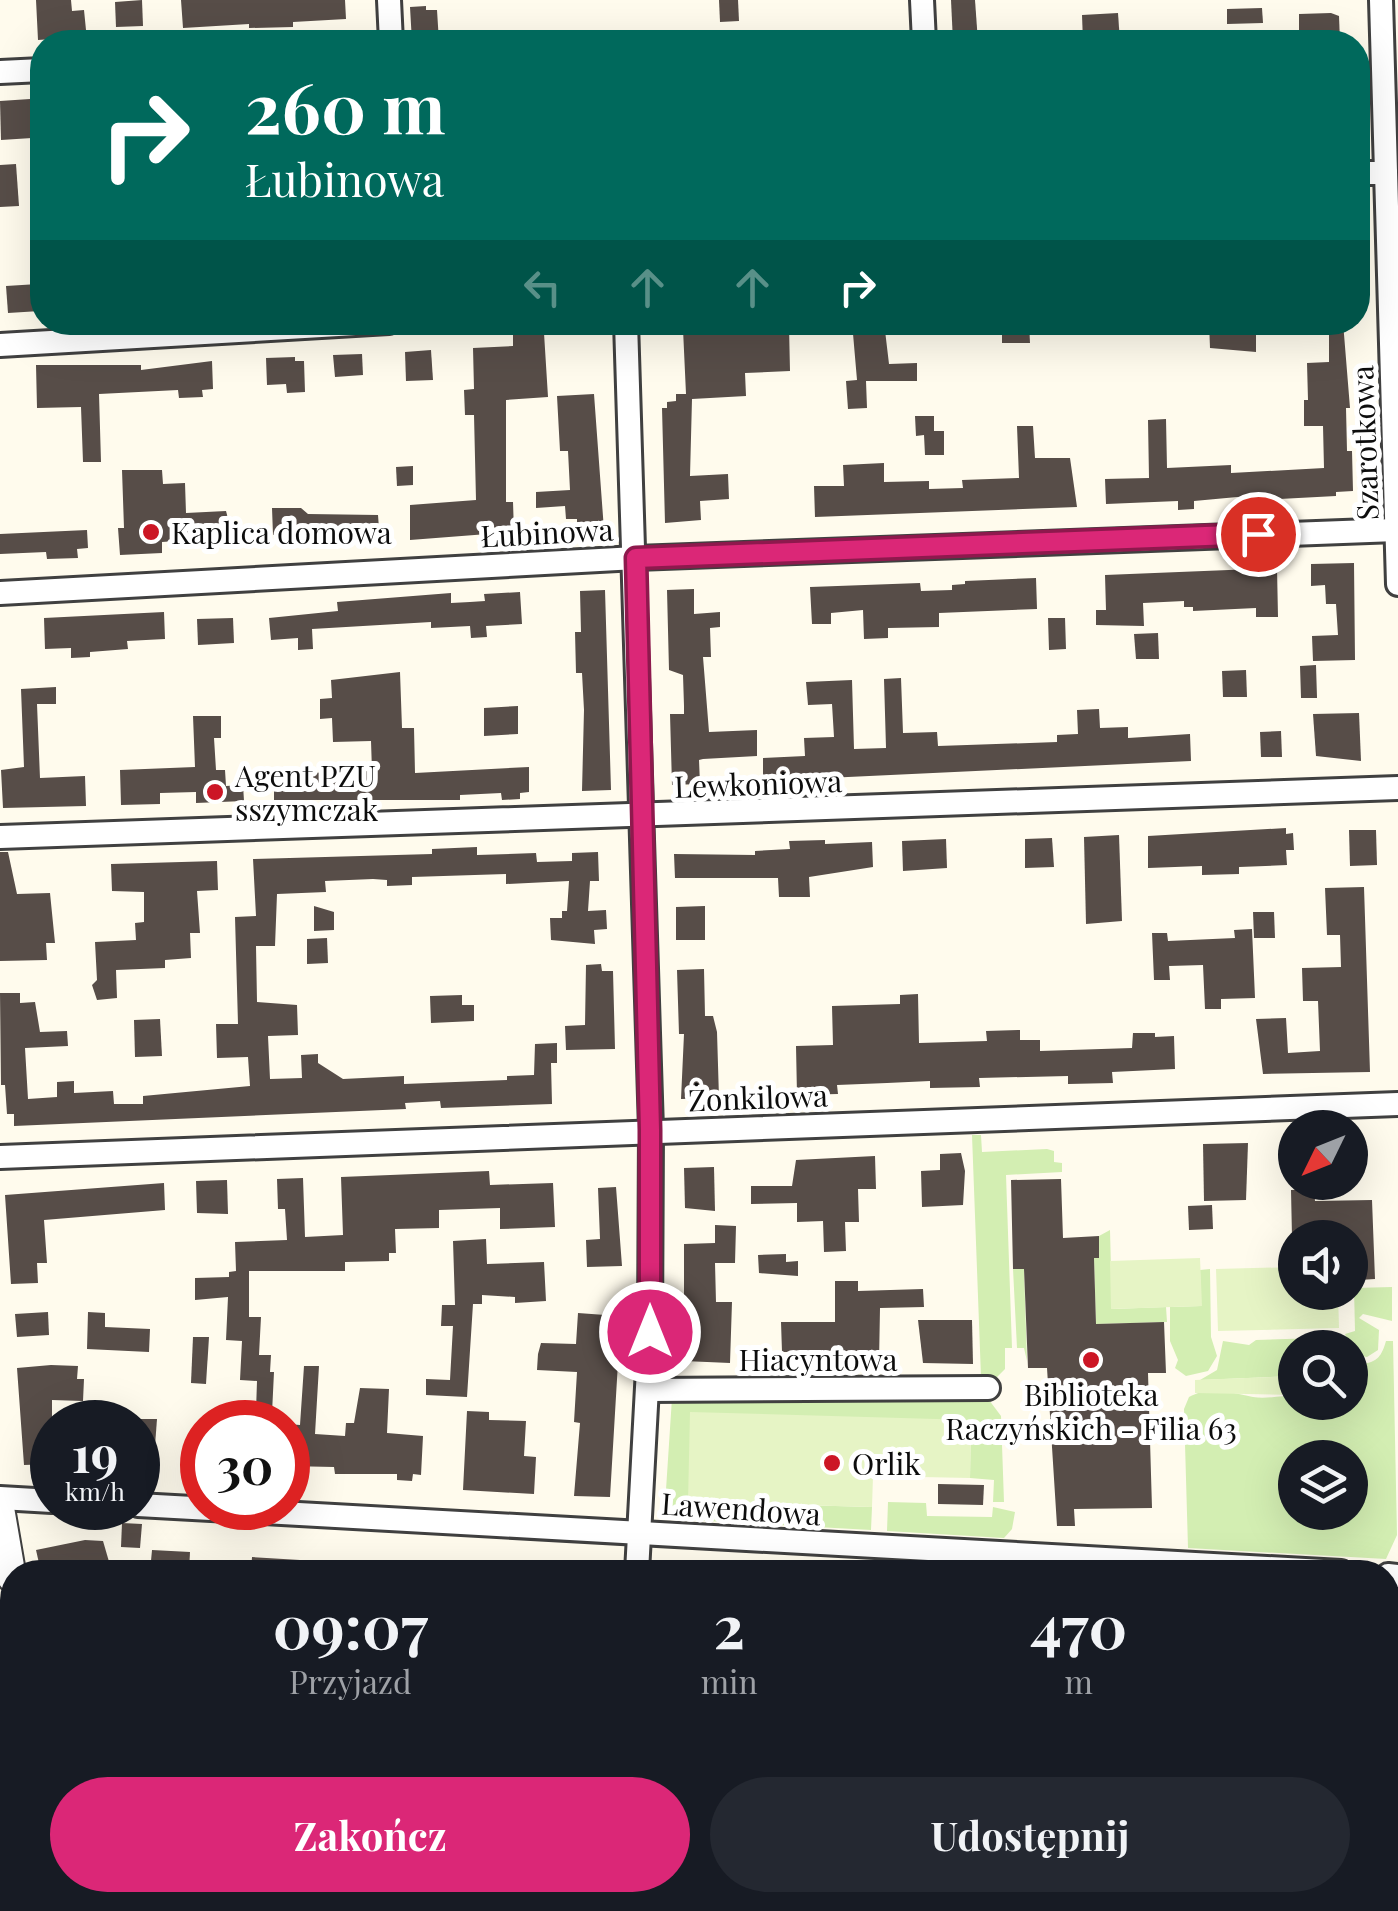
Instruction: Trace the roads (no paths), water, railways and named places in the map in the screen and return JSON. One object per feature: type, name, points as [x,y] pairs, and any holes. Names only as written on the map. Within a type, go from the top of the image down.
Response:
[{"type":"street","points":[[388,0],[391,30]]},
{"type":"street","points":[[922,0],[923,30]]},
{"type":"street","name":"Szarotkowa","points":[[1386,6],[1386,173],[1393,249],[1398,584]]},
{"type":"street","points":[[0,72],[30,71]]},
{"type":"street","points":[[1370,173],[1386,173]]},
{"type":"street","points":[[0,344],[159,335]]},
{"type":"street","points":[[627,335],[650,1130],[648,1390],[639,1560]]},
{"type":"street","name":"Łubinowa","points":[[0,592],[636,558],[1396,530]]},
{"type":"street","name":"Lewkoniowa","points":[[0,837],[640,818],[1398,788]]},
{"type":"street","name":"Żonkilowa","points":[[0,1157],[1398,1104]]},
{"type":"street","name":"Hiacyntowa","points":[[648,1390],[988,1388]]},
{"type":"street","points":[[0,1498],[30,1499]]},
{"type":"street","name":"Lawendowa","points":[[160,1506],[641,1532],[914,1560]]},
{"type":"street","points":[[0,1508],[9,1560]]},
{"type":"place","name":"Kaplica domowa","points":[[151,532]]},
{"type":"place","name":"Agent PZU sszymczak","points":[[215,792]]},
{"type":"place","name":"Biblioteka Raczyńskich - Filia 63","points":[[1091,1360]]},
{"type":"place","name":"Orlik","points":[[832,1463]]}]
